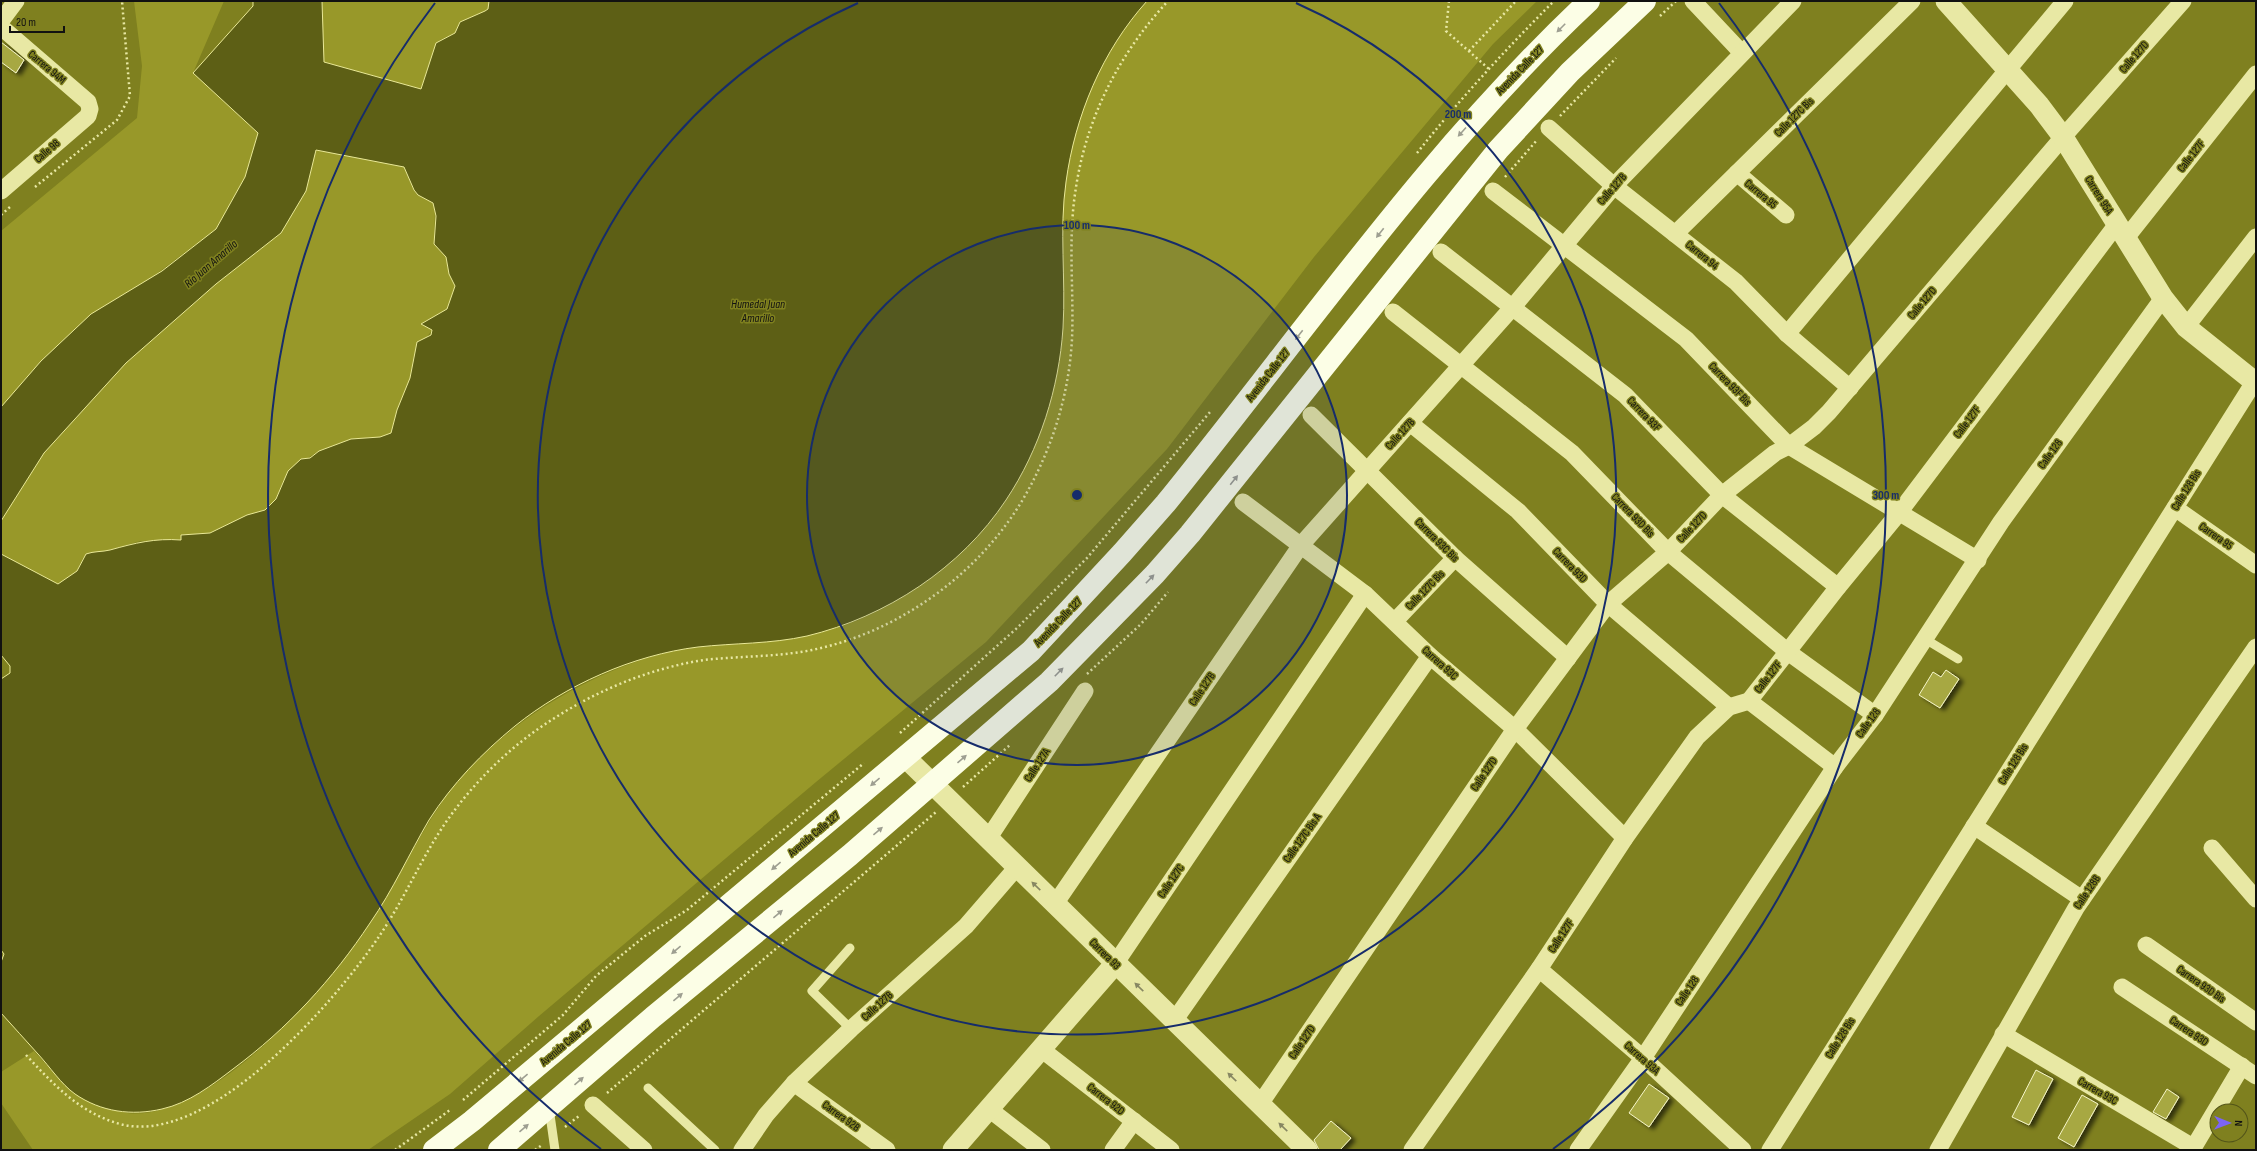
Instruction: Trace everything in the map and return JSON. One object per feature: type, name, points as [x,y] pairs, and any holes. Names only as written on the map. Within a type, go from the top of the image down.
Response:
[{"type":"main road","name":"Avenida Calle 127","points":[[434,1150],[478,1116],[1031,651],[1122,553],[1211,447],[1435,162],[1500,89],[1589,1]]},
{"type":"main road","points":[[499,1150],[549,1106],[933,784],[1049,682],[1155,574],[1292,408],[1419,246],[1498,150],[1570,72],[1645,1]]},
{"type":"street","points":[[1,21],[16,1]]},
{"type":"street","points":[[1693,1],[1741,52]]},
{"type":"street","name":"Calle 127B","points":[[1055,904],[1301,545],[1512,308],[1614,186],[1741,52],[1793,1]]},
{"type":"street","name":"Calle 127C Bis","points":[[1675,234],[1912,1]]},
{"type":"street","name":"Carrera 95A","points":[[1946,1],[2039,105],[2064,137],[2163,298],[2186,327],[2255,381]]},
{"type":"street","points":[[1787,334],[2006,68],[2065,1]]},
{"type":"street","name":"Calle 127D","points":[[1260,1104],[1515,729],[1608,604],[1668,552],[1722,495],[1775,453],[1789,446],[1814,427],[1850,388],[2064,137],[2183,1]]},
{"type":"street","name":"Carrera 94M","points":[[1,27],[88,102],[90,109]]},
{"type":"street","name":"Calle 127F","points":[[1412,1150],[1539,969],[1625,838],[1697,738],[1729,707],[1749,701],[2121,231],[2256,74]]},
{"type":"street","name":"Calle 98","points":[[1,192],[88,116],[90,109]]},
{"type":"street","name":"Carrera 94","points":[[1549,128],[1614,186],[1736,282],[1787,334],[1850,388]]},
{"type":"street","name":"Carrera 95","points":[[1737,173],[1786,215]]},
{"type":"street","name":"Carrera 93F Bis","points":[[1493,191],[1565,244],[1686,339],[1789,446],[1898,514],[1978,560]]},
{"type":"street","points":[[2186,327],[2256,236]]},
{"type":"street","name":"Carrera 93F","points":[[1441,252],[1625,395],[1722,495],[1838,587]]},
{"type":"street","name":"Calle 128","points":[[1578,1150],[1643,1058],[1835,767],[1875,715],[1978,560],[2001,522],[2163,298]]},
{"type":"street","name":"Carrera 93D Bis","points":[[1393,312],[1572,453],[1668,552],[1788,652],[1875,715]]},
{"type":"street","name":"Calle 128 Bis","points":[[1770,1150],[2255,381]]},
{"type":"street","name":"Carrera 93C Bis","points":[[1311,415],[1455,558],[1568,658]]},
{"type":"street","name":"Carrera 93D","points":[[1410,423],[1518,511],[1608,604],[1729,707]]},
{"type":"street","name":"Carrera 93C","points":[[1243,502],[1365,594],[1430,656],[1515,729],[1625,838]]},
{"type":"street","name":"Carrera 95","points":[[2175,508],[2256,565]]},
{"type":"street","name":"Calle 127C Bis","points":[[1395,622],[1455,558]]},
{"type":"street","name":"Calle 127C","points":[[953,1150],[1115,964],[1365,594]]},
{"type":"street","name":"Calle 128B","points":[[1938,1150],[2002,1034],[2082,899],[2256,647]]},
{"type":"street","name":"Calle 127C Bis A","points":[[1174,1021],[1430,656]]},
{"type":"street","name":"Calle 127A","points":[[988,839],[1085,691]]},
{"type":"street","points":[[1749,701],[1835,767]]},
{"type":"street","name":"Carrera 93","points":[[905,757],[1115,964],[1307,1150]]},
{"type":"street","points":[[1974,826],[2082,899]]},
{"type":"street","points":[[2212,848],[2256,899]]},
{"type":"street","name":"Calle 127B","points":[[742,1150],[766,1115],[794,1082],[966,926],[1017,867]]},
{"type":"street","name":"Carrera 93D Bis","points":[[2146,945],[2256,1022]]},
{"type":"street","name":"Carrera 93A","points":[[1539,969],[1643,1058],[1742,1150]]},
{"type":"street","name":"Carrera 93D","points":[[2122,987],[2256,1076]]},
{"type":"street","name":"Carrera 93C","points":[[2002,1034],[2193,1148]]},
{"type":"street","name":"Carrera 92D","points":[[1041,1049],[1171,1150]]},
{"type":"street","points":[[2193,1148],[2242,1066]]},
{"type":"street","name":"Carrera 92B","points":[[794,1082],[886,1150]]},
{"type":"street","points":[[593,1105],[644,1150]]},
{"type":"street","points":[[989,1109],[1042,1150]]},
{"type":"street","points":[[1113,1150],[1134,1121]]},
{"type":"lane","points":[[1925,638],[1958,659]]},
{"type":"lane","points":[[850,948],[812,991],[851,1029]]},
{"type":"lane","points":[[648,1088],[715,1150]]},
{"type":"lane","points":[[549,1106],[555,1150]]},
{"type":"path","points":[[26,1055],[58,1089],[72,1100],[95,1114],[125,1125],[172,1122],[199,1112],[265,1065],[304,1029],[329,1002],[380,935],[438,834],[454,810],[484,774],[543,726],[585,700],[614,687],[662,669],[703,661],[811,650],[856,637],[894,620],[911,610],[948,585],[962,573],[1016,512],[1046,454],[1065,397],[1072,342],[1073,216],[1075,193],[1084,149],[1100,105],[1123,58],[1147,24],[1168,1]]},
{"type":"path","points":[[1449,1],[1446,31],[1489,69]]},
{"type":"path","points":[[1469,51],[1516,1]]},
{"type":"path","points":[[1416,154],[1489,69],[1554,1]]},
{"type":"path","points":[[895,737],[1017,628],[1087,558],[1180,451],[1213,409]]},
{"type":"path","points":[[462,1101],[563,1015],[596,976],[645,936],[687,910],[865,762]]},
{"type":"path","points":[[395,1150],[456,1106]]},
{"type":"shaded area","points":[[134,1],[224,1],[193,73],[258,133],[245,177],[216,229],[41,361],[1,408],[1,231],[137,118],[142,66]]},
{"type":"shaded area","points":[[322,1],[489,1],[488,9],[460,22],[455,33],[440,40],[433,52],[421,89],[324,62]]},
{"type":"shaded area","points":[[1147,1],[1537,1],[1493,44],[1314,257],[1167,449],[986,642],[816,782],[539,1016],[450,1094],[368,1150],[33,1150],[1,1103],[1,1072],[34,1051],[67,1086],[75,1092],[96,1102],[127,1113],[160,1110],[194,1096],[230,1074],[264,1045],[297,1013],[327,980],[352,949],[384,901],[446,796],[461,777],[498,741],[541,709],[586,683],[635,662],[661,654],[678,650],[713,646],[784,640],[835,629],[867,616],[898,600],[926,581],[953,559],[978,535],[999,508],[1018,479],[1036,443],[1043,425],[1054,386],[1061,347],[1063,327],[1063,238],[1065,185],[1075,135],[1092,87],[1103,64],[1116,41]]},
{"type":"shaded area","points":[[316,150],[404,167],[415,192],[429,200],[435,207],[434,244],[446,257],[449,274],[455,286],[447,309],[421,324],[432,330],[414,355],[409,383],[397,410],[391,433],[381,437],[351,439],[319,451],[306,459],[283,481],[276,499],[265,510],[247,515],[210,533],[181,535],[181,540],[140,541],[83,558],[77,571],[61,584],[58,584],[1,554],[1,521],[44,453],[126,363],[216,284],[281,233],[306,191]]},
{"type":"water","name":"Humedal Juan Amarillo","points":[[253,1],[322,1],[324,62],[421,89],[436,43],[455,33],[460,22],[488,9],[489,1],[1147,1],[1131,20],[1104,63],[1093,86],[1076,133],[1070,157],[1064,200],[1064,310],[1061,351],[1057,373],[1046,417],[1029,460],[1006,500],[988,525],[944,568],[893,603],[865,616],[836,627],[793,639],[698,647],[649,657],[601,674],[556,697],[535,711],[491,747],[468,770],[448,794],[429,820],[386,898],[356,944],[325,983],[290,1020],[253,1054],[191,1098],[172,1106],[151,1111],[117,1111],[95,1105],[70,1090],[1,1013],[1,962],[4,954],[1,950],[1,679],[10,673],[10,666],[1,655],[1,554],[58,584],[77,571],[86,554],[145,542],[181,540],[181,535],[210,533],[247,515],[265,510],[276,499],[288,471],[301,459],[310,458],[319,451],[351,439],[380,437],[391,433],[397,410],[410,378],[417,342],[431,335],[432,330],[421,324],[447,309],[455,286],[449,274],[446,257],[434,244],[436,216],[433,203],[418,195],[414,190],[404,167],[316,150],[306,191],[281,233],[216,284],[126,363],[44,453],[1,521],[1,407],[41,361],[91,314],[162,271],[216,229],[245,177],[258,133],[193,73],[253,6]]},
{"type":"building","points":[[1,42],[24,60],[16,73],[1,62]]},
{"type":"building","points":[[1946,670],[1959,679],[1940,708],[1919,695],[1933,672],[1941,677]]},
{"type":"building","points":[[2036,1070],[2053,1079],[2029,1125],[2012,1117]]},
{"type":"building","points":[[1649,1084],[1669,1098],[1649,1127],[1629,1113]]},
{"type":"building","points":[[2167,1089],[2179,1097],[2166,1119],[2153,1112]]},
{"type":"building","points":[[2082,1095],[2098,1104],[2074,1147],[2058,1138]]},
{"type":"building","points":[[1331,1121],[1351,1138],[1340,1150],[1319,1150],[1314,1140]]},
{"type":"water label","name":"Río Juan Amarillo","points":[[211,264]]}]
